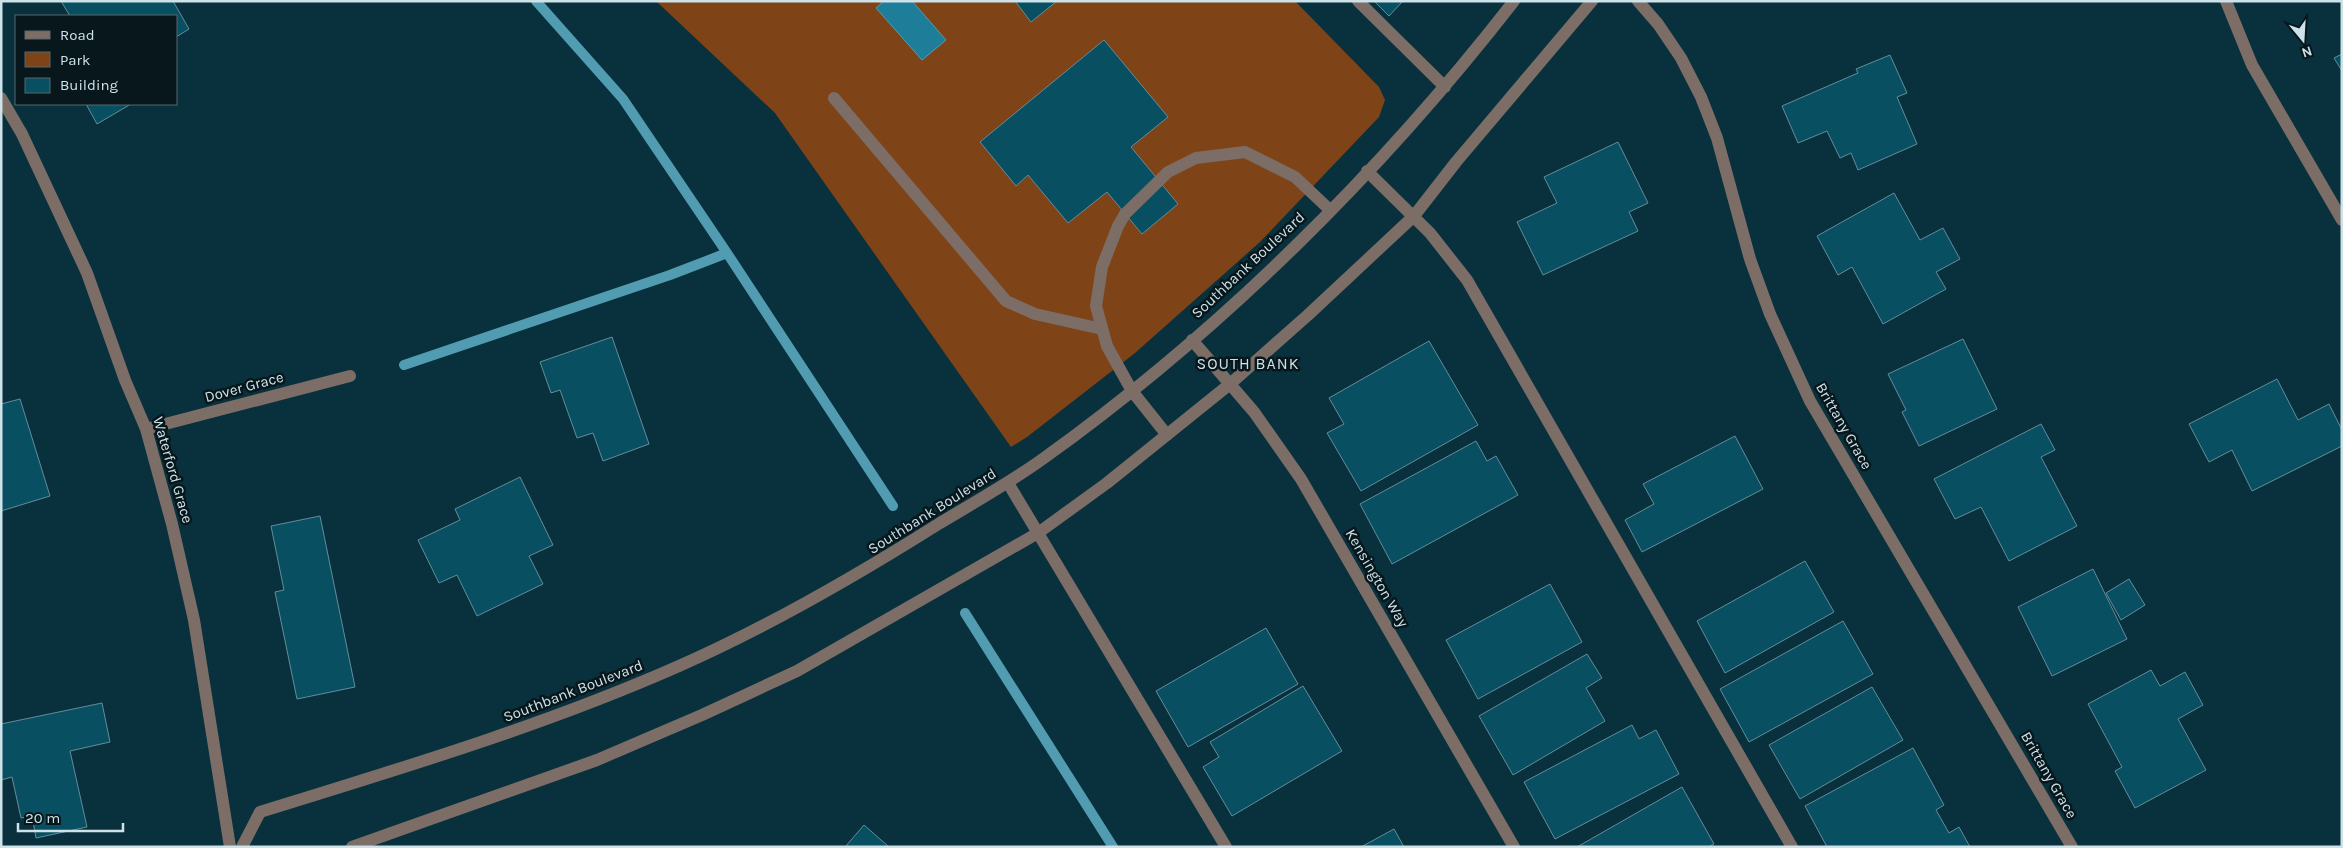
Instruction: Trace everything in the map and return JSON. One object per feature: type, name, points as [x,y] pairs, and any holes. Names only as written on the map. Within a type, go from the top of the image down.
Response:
[{"type":"street","points":[[1358,1],[1445,87]]},
{"type":"street","name":"Southbank Boulevard","points":[[242,847],[260,812],[517,731],[678,667],[743,637],[870,568],[1008,483],[1045,458],[1132,391],[1255,285],[1330,210],[1445,87],[1514,1]]},
{"type":"street","points":[[352,847],[597,760],[702,715],[796,670],[1038,533],[1107,483],[1230,384],[1308,315],[1414,216],[1456,162],[1592,1]]},
{"type":"street","name":"Brittany Grace","points":[[1638,1],[1658,24],[1681,58],[1701,97],[1717,138],[1750,259],[1770,314],[1810,401],[2072,847]]},
{"type":"street","points":[[2226,1],[2252,65],[2342,220]]},
{"type":"street","name":"Waterford Grace","points":[[1,98],[22,134],[87,273],[125,380],[146,429],[172,524],[194,620],[230,847]]},
{"type":"street","points":[[834,98],[1006,301],[1036,314],[1102,330]]},
{"type":"street","points":[[1167,435],[1132,391],[1107,346],[1096,306],[1102,267],[1118,226],[1125,214],[1168,172],[1196,158],[1245,152],[1295,177],[1330,210]]},
{"type":"street","points":[[1367,171],[1414,216],[1449,255],[1467,280],[1792,847]]},
{"type":"street","name":"Kensington Way","points":[[1192,340],[1254,412],[1301,479],[1514,847]]},
{"type":"street","name":"Dover Grace","points":[[146,429],[350,376]]},
{"type":"street","points":[[1008,483],[1226,847]]},
{"type":"green space","points":[[656,1],[1295,1],[1379,87],[1385,100],[1379,117],[1260,242],[1135,353],[1027,437],[1011,447],[775,113]]},
{"type":"water","points":[[884,1],[912,1],[946,40],[922,60],[876,8]]},
{"type":"building","points":[[61,1],[173,1],[189,29],[178,36],[178,15],[69,15]]},
{"type":"building","points":[[1015,1],[1057,1],[1031,22]]},
{"type":"building","points":[[1374,1],[1403,1],[1389,16]]},
{"type":"building","points":[[1104,40],[1168,117],[1131,147],[1178,204],[1142,234],[1107,192],[1068,223],[1028,175],[1016,186],[980,142]]},
{"type":"building","points":[[2342,54],[2342,71],[2334,58]]},
{"type":"building","points":[[1890,55],[1907,93],[1897,97],[1917,144],[1858,170],[1851,153],[1840,158],[1827,131],[1798,143],[1782,106],[1858,73],[1856,69]]},
{"type":"building","points":[[87,105],[129,105],[97,124]]},
{"type":"building","points":[[1618,142],[1648,203],[1629,212],[1638,231],[1543,275],[1517,222],[1557,203],[1544,177]]},
{"type":"building","points":[[1894,193],[1920,240],[1943,228],[1960,259],[1936,272],[1946,289],[1883,324],[1852,267],[1838,275],[1817,236]]},
{"type":"building","points":[[612,337],[649,444],[603,461],[593,433],[577,438],[560,390],[551,393],[540,362]]},
{"type":"building","points":[[1963,339],[1997,409],[1919,446],[1902,412],[1906,410],[1888,374]]},
{"type":"building","points":[[1429,341],[1478,425],[1361,491],[1327,433],[1344,424],[1329,398]]},
{"type":"building","points":[[2277,379],[2298,420],[2329,404],[2342,430],[2342,446],[2252,491],[2232,450],[2209,462],[2189,424]]},
{"type":"building","points":[[20,399],[50,496],[1,511],[1,404]]},
{"type":"building","points":[[2041,424],[2055,450],[2041,457],[2077,526],[2009,561],[1981,507],[1955,519],[1934,479]]},
{"type":"building","points":[[1735,436],[1763,489],[1642,552],[1625,520],[1654,504],[1643,484]]},
{"type":"building","points":[[1476,441],[1487,461],[1496,456],[1518,495],[1392,564],[1360,504]]},
{"type":"building","points":[[520,477],[553,545],[529,556],[543,584],[477,616],[457,575],[439,583],[418,540],[460,520],[455,509]]},
{"type":"building","points":[[320,516],[355,687],[297,699],[275,592],[284,590],[271,526]]},
{"type":"building","points":[[1805,561],[1834,612],[1725,673],[1697,621]]},
{"type":"building","points":[[2093,569],[2127,639],[2052,676],[2018,607]]},
{"type":"building","points":[[2129,579],[2145,605],[2121,620],[2106,593]]},
{"type":"building","points":[[1550,584],[1582,642],[1478,699],[1446,640]]},
{"type":"building","points":[[1843,621],[1873,674],[1749,742],[1720,689]]},
{"type":"building","points":[[1266,628],[1298,684],[1188,747],[1156,691]]},
{"type":"building","points":[[1587,654],[1602,678],[1586,688],[1605,721],[1513,775],[1479,716]]},
{"type":"building","points":[[2151,670],[2160,686],[2185,672],[2203,705],[2178,719],[2206,770],[2135,808],[2115,771],[2122,767],[2088,704]]},
{"type":"building","points":[[1303,686],[1342,751],[1232,816],[1203,767],[1219,757],[1210,742]]},
{"type":"building","points":[[1872,687],[1903,740],[1800,799],[1769,745]]},
{"type":"building","points":[[102,703],[110,742],[70,751],[87,827],[36,838],[32,816],[21,818],[12,777],[1,780],[1,724]]},
{"type":"building","points":[[1632,725],[1639,739],[1656,730],[1679,774],[1555,839],[1524,782]]},
{"type":"building","points":[[1913,748],[1944,805],[1936,810],[1949,833],[1959,827],[1970,847],[1827,847],[1805,806]]},
{"type":"building","points":[[1682,787],[1714,844],[1708,847],[1577,847]]},
{"type":"building","points":[[864,825],[889,847],[845,847]]},
{"type":"building","points":[[1394,829],[1404,847],[1361,847]]},
{"type":"waterway","points":[[536,1],[623,99],[727,253],[893,506]]},
{"type":"waterway","points":[[404,365],[670,275],[727,253]]},
{"type":"waterway","points":[[965,613],[1113,847]]},
{"type":"district","name":"SOUTH BANK","points":[[1248,363]]}]
